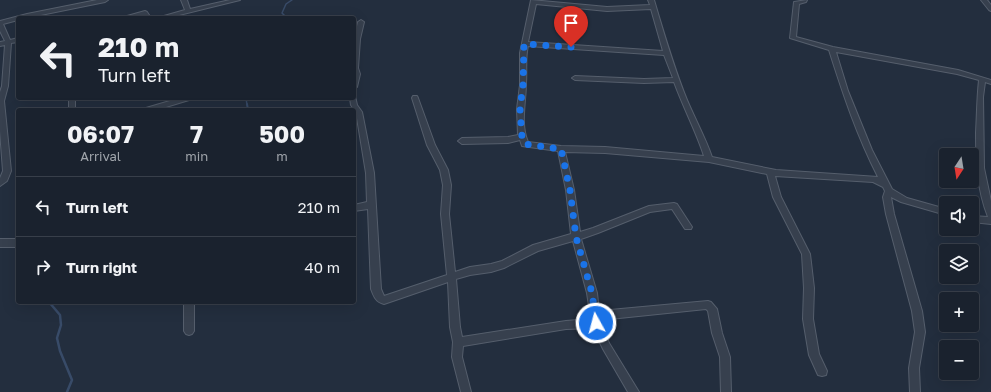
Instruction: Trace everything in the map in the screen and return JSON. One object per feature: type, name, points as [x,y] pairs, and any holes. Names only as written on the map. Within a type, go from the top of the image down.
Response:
[{"type":"street","points":[[27,16],[105,0]]},
{"type":"street","points":[[184,0],[188,11]]},
{"type":"street","points":[[168,16],[237,0]]},
{"type":"street","points":[[804,0],[796,3],[793,38],[832,50],[936,68],[991,82]]},
{"type":"street","points":[[984,0],[991,9]]},
{"type":"street","points":[[709,159],[703,141],[676,80],[652,4],[606,9],[533,1],[524,44],[523,85],[520,109],[522,137],[524,143],[528,145],[561,149],[605,150],[709,159],[770,172],[879,178]]},
{"type":"street","points":[[132,16],[145,13],[147,16]]},
{"type":"street","points":[[0,183],[4,179],[7,171],[1,101],[4,86],[8,42],[0,24],[16,19]]},
{"type":"street","points":[[356,54],[360,22]]},
{"type":"street","points":[[0,44],[16,40]]},
{"type":"street","points":[[524,44],[667,53]]},
{"type":"street","points":[[832,50],[845,91],[879,178],[887,188],[904,200],[939,210]]},
{"type":"street","points":[[575,78],[649,81],[676,80]]},
{"type":"street","points":[[982,79],[980,97],[980,168],[991,216]]},
{"type":"street","points":[[415,98],[431,145],[444,170],[447,185],[445,214],[452,276],[455,327],[458,342],[457,357],[466,392]]},
{"type":"street","points":[[154,108],[180,100]]},
{"type":"street","points":[[353,100],[354,105],[359,112],[370,173],[376,289],[380,299],[384,300],[452,276],[504,264],[536,248],[595,231],[649,209],[674,206],[688,227]]},
{"type":"street","points":[[462,141],[508,140],[522,137]]},
{"type":"street","points":[[561,149],[570,190],[576,237],[592,293],[596,320],[606,346],[634,392]]},
{"type":"street","points":[[770,172],[777,197],[806,254],[809,288],[808,319],[814,355],[822,371]]},
{"type":"street","points":[[887,188],[890,214],[917,311],[920,332],[914,368],[915,392]]},
{"type":"street","points":[[356,208],[371,205]]},
{"type":"street","points":[[979,220],[991,221]]},
{"type":"street","points":[[0,243],[16,243]]},
{"type":"street","points":[[189,304],[189,331]]},
{"type":"street","points":[[458,342],[596,320],[708,305],[712,309],[717,333],[725,357],[726,392]]},
{"type":"waterway","points":[[285,16],[282,13],[286,4],[292,0]]},
{"type":"waterway","points":[[246,100],[247,105]]},
{"type":"waterway","points":[[247,104],[248,108]]},
{"type":"waterway","points":[[51,304],[60,315],[61,325],[57,338],[60,351],[72,380],[67,392]]},
{"type":"route","points":[[571,47],[524,44],[520,119],[523,142],[525,144],[561,149],[570,190],[576,237],[592,293],[596,323]]}]
